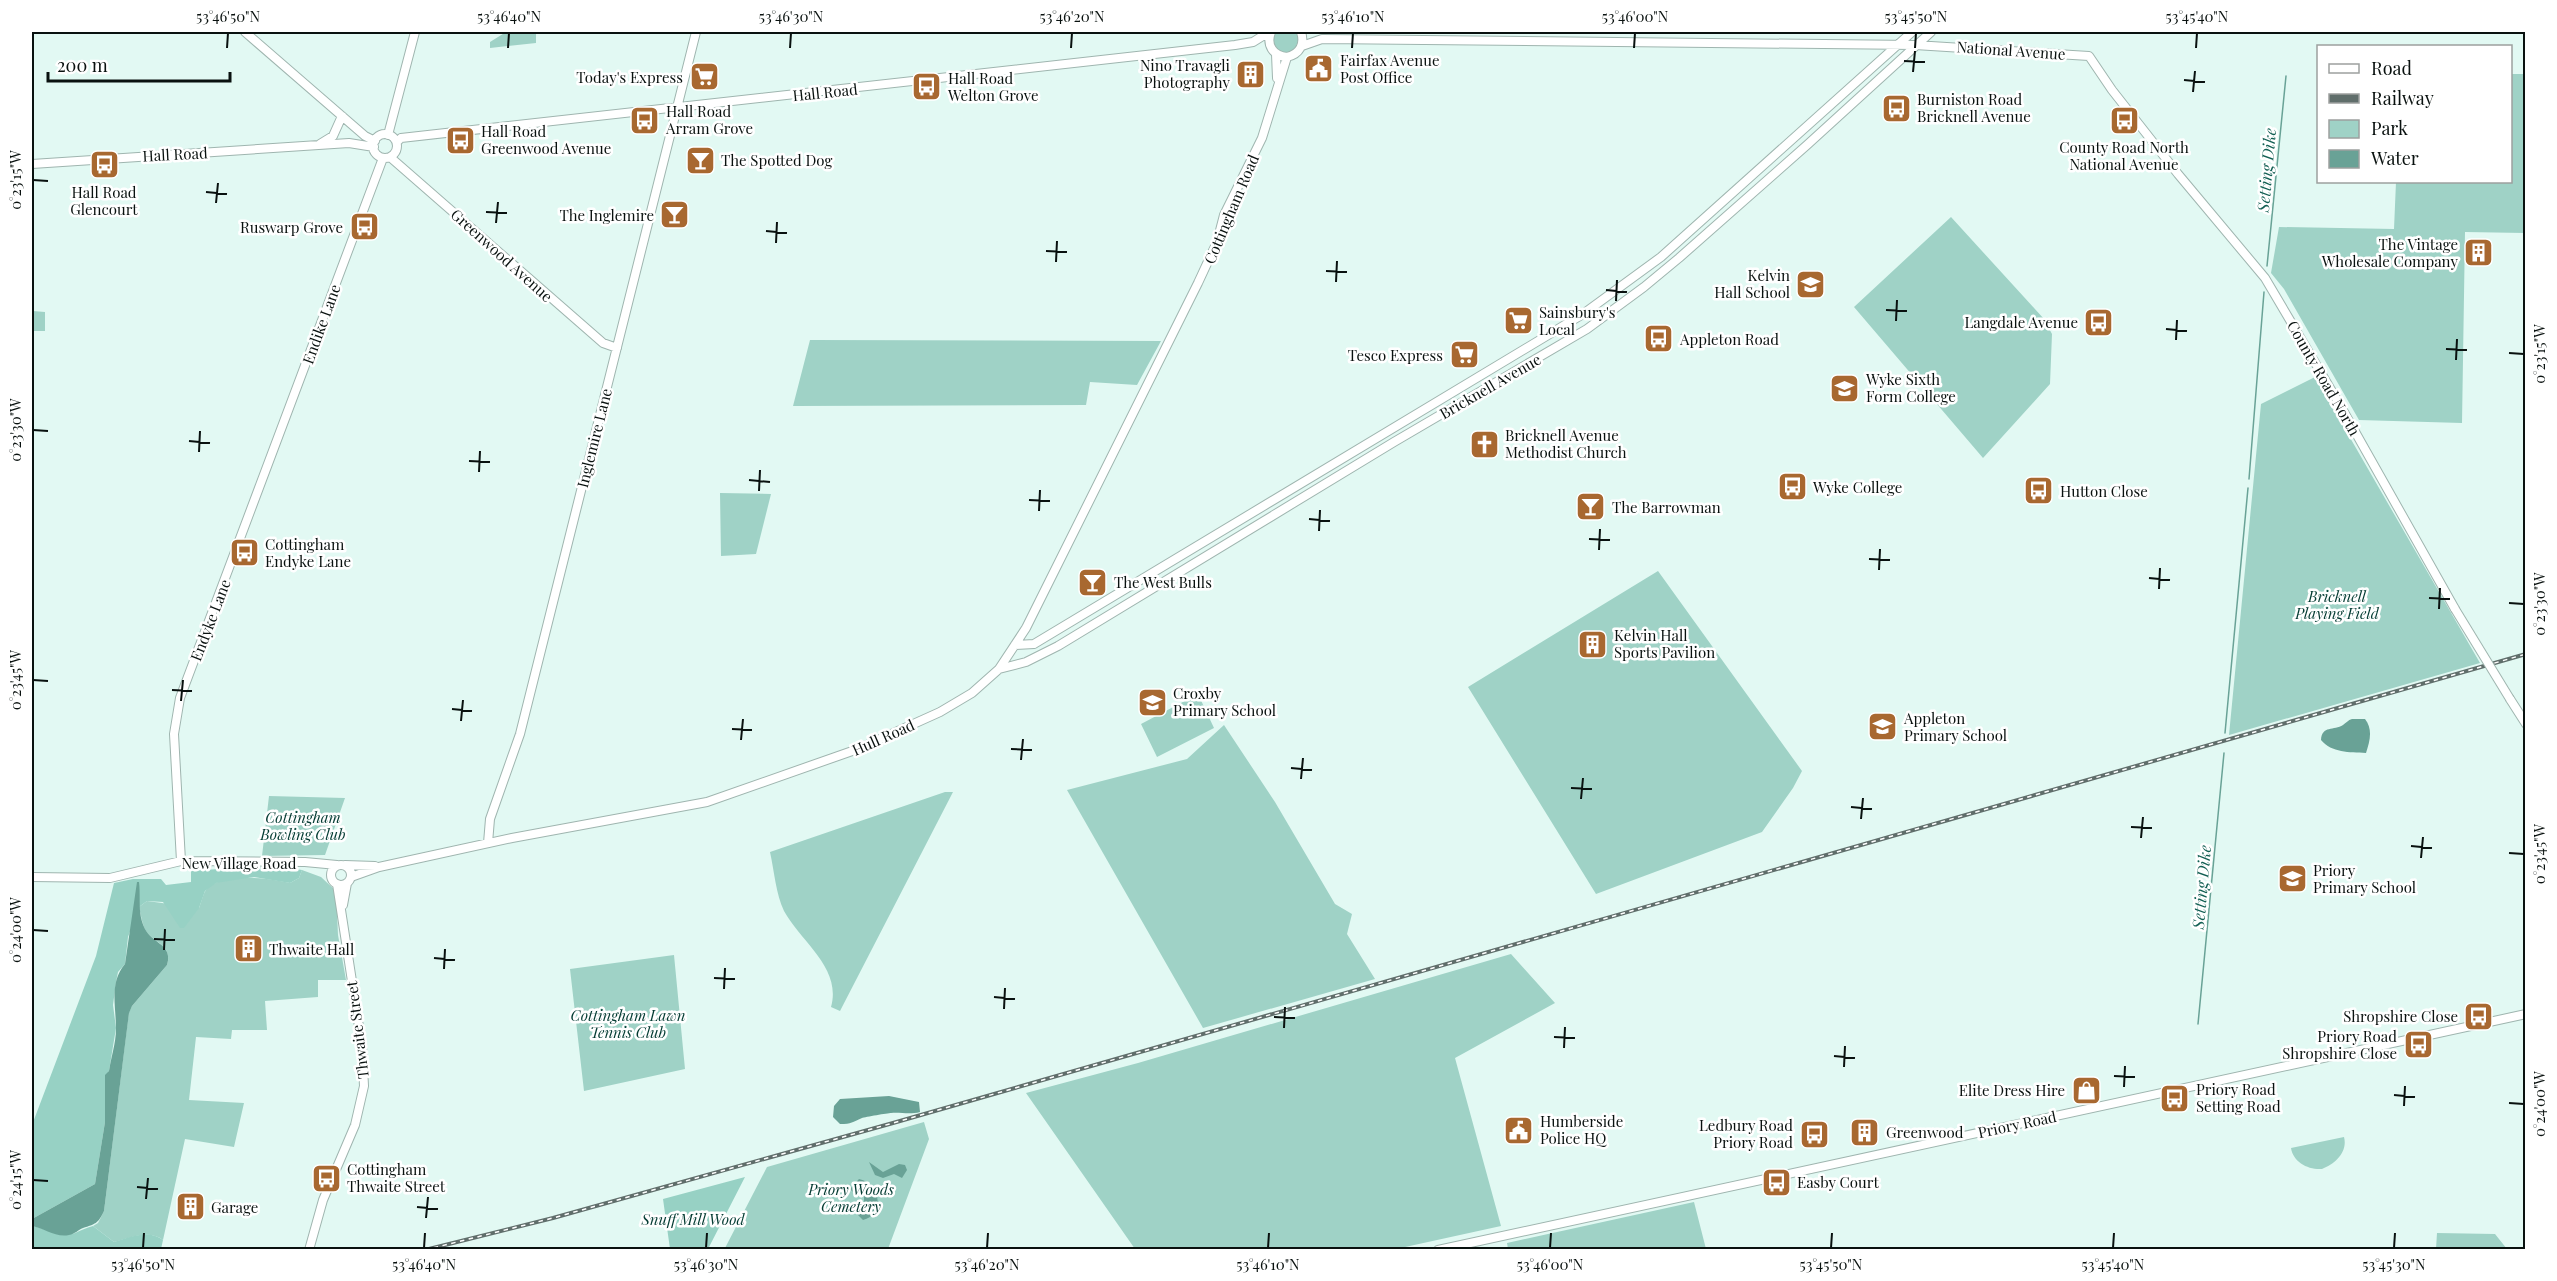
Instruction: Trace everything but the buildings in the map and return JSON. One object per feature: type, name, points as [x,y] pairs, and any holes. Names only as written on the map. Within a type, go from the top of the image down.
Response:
[{"type":"street","points":[[245,32],[374,144],[375,152],[386,158],[395,153],[397,142],[383,134],[374,144]]},
{"type":"street","points":[[388,135],[415,32]]},
{"type":"street","name":"Inglemire Lane","points":[[488,843],[490,819],[520,734],[696,32]]},
{"type":"street","name":"Hall Road","points":[[397,142],[401,138],[871,87],[1253,42],[1270,32]]},
{"type":"street","name":"Cottingham Road","points":[[1270,32],[1269,39],[1274,51],[1276,89]]},
{"type":"street","points":[[1287,57],[1299,51],[1302,46],[1301,32],[1322,39]]},
{"type":"street","name":"Bricknell Avenue","points":[[1016,645],[1034,644],[1574,319],[1653,263],[1912,32]]},
{"type":"street","name":"Bricknell Avenue","points":[[999,669],[1026,662],[1058,646],[1394,442],[1587,329],[1644,287],[1807,146],[1931,32]]},
{"type":"street","points":[[1302,46],[1322,39]]},
{"type":"street","name":"National Avenue","points":[[1322,39],[1915,45],[2089,56]]},
{"type":"street","name":"Hall Road","points":[[1253,42],[1287,57]]},
{"type":"street","name":"County Road North","points":[[2089,56],[2112,90],[2178,174],[2265,278],[2340,405],[2455,609],[2526,724]]},
{"type":"street","name":"Cottingham Road","points":[[1177,326],[1217,242],[1224,215],[1262,138],[1287,57]]},
{"type":"street","points":[[319,145],[333,136],[342,116]]},
{"type":"street","name":"Hall Road","points":[[32,164],[319,145],[374,144]]},
{"type":"street","name":"Greenwood Avenue","points":[[386,158],[603,343],[617,348]]},
{"type":"street","name":"Endike Lane","points":[[259,489],[386,158]]},
{"type":"street","points":[[1707,214],[1716,224]]},
{"type":"street","name":"Hull Road","points":[[349,880],[379,867],[488,843],[707,802],[858,749],[940,712],[972,693],[999,669],[1016,645],[1057,569],[1177,326]]},
{"type":"street","name":"Endyke Lane","points":[[182,861],[174,734],[177,711],[259,489]]},
{"type":"street","name":"New Village Road","points":[[32,877],[110,878],[182,861],[305,862],[340,865]]},
{"type":"street","points":[[305,862],[320,867],[337,884],[349,880],[349,868],[340,865],[333,869],[331,876]]},
{"type":"street","name":"Hull Road","points":[[340,865],[379,867]]},
{"type":"street","name":"Thwaite Street","points":[[342,910],[349,880]]},
{"type":"street","name":"Thwaite Street","points":[[309,1250],[323,1200],[355,1125],[364,1086],[362,1047],[337,884]]},
{"type":"street","name":"Priory Road","points":[[1438,1250],[2526,1014]]},
{"type":"green space","points":[[506,32],[536,32],[536,43],[490,48],[490,42]]},
{"type":"green space","points":[[1275,32],[1297,32],[1299,38],[1295,50],[1285,53],[1277,49],[1273,42]]},
{"type":"green space","points":[[2512,74],[2525,74],[2525,233],[2465,232],[2462,423],[2359,420],[2284,289],[2271,273],[2279,227],[2394,229],[2396,183],[2512,183]]},
{"type":"green space","points":[[1951,217],[2044,319],[2052,334],[2050,384],[1983,458],[1854,307]]},
{"type":"green space","points":[[33,311],[45,312],[45,331],[33,331]]},
{"type":"green space","points":[[810,340],[1161,341],[1137,385],[1090,382],[1086,405],[793,406]]},
{"type":"green space","name":"Bricknell Playing Field","points":[[2315,377],[2480,663],[2229,735],[2261,404]]},
{"type":"green space","points":[[720,493],[771,494],[756,554],[721,556]]},
{"type":"green space","points":[[1658,571],[1802,771],[1762,832],[1596,894],[1468,687]]},
{"type":"green space","points":[[1198,694],[1214,728],[1157,757],[1141,724]]},
{"type":"green space","points":[[1224,725],[1275,802],[1335,904],[1352,914],[1347,934],[1375,979],[1203,1028],[1067,790],[1187,759]]},
{"type":"green space","points":[[945,792],[953,792],[840,1011],[831,1007],[833,993],[831,980],[818,956],[791,922],[781,905],[770,852]]},
{"type":"green space","name":"Cottingham Bowling Club","points":[[269,796],[345,798],[325,855],[262,856]]},
{"type":"green space","points":[[273,865],[302,870],[299,878],[290,883],[254,877],[216,883],[205,891],[199,908],[184,928],[180,928],[163,902],[147,901],[139,907],[128,937],[125,964],[118,972],[116,982],[113,1005],[116,1028],[109,1071],[105,1078],[105,1122],[95,1184],[32,1219],[32,1125],[96,956],[114,883],[133,879],[161,879],[166,885],[191,882],[191,871]]},
{"type":"green space","points":[[302,870],[321,877],[336,891],[338,935],[346,980],[318,980],[318,997],[265,1001],[267,1030],[232,1030],[231,1039],[196,1037],[189,1100],[244,1103],[234,1147],[185,1139],[163,1240],[146,1235],[114,1242],[93,1226],[98,1223],[104,1211],[129,1012],[167,965],[168,958],[168,953],[162,945],[146,931],[139,907],[147,901],[199,908],[206,890],[213,884],[246,878],[271,879],[290,883],[299,878]]},
{"type":"green space","points":[[1511,954],[1555,1003],[1455,1058],[1501,1226],[1396,1249],[1135,1249],[1026,1093],[1138,1063]]},
{"type":"green space","name":"Cottingham Lawn Tennis Club","points":[[674,955],[685,1069],[584,1091],[570,969]]},
{"type":"green space","name":"Priory Woods Cemetery","points":[[924,1122],[929,1139],[888,1249],[724,1250],[767,1167]]},
{"type":"green space","points":[[2344,1137],[2344,1148],[2339,1157],[2322,1169],[2302,1164],[2292,1153],[2291,1148]]},
{"type":"green space","name":"Snuff Mill Wood","points":[[745,1177],[708,1249],[670,1249],[663,1199]]},
{"type":"green space","points":[[1694,1202],[1706,1249],[1508,1249],[1507,1243]]},
{"type":"green space","points":[[32,1226],[69,1234],[93,1226],[114,1242],[146,1234],[163,1240],[161,1249],[32,1249]]},
{"type":"green space","points":[[2437,1233],[2495,1234],[2507,1249],[2436,1249]]},
{"type":"water","points":[[2352,719],[2365,719],[2368,723],[2370,735],[2366,753],[2336,750],[2321,740],[2326,730],[2340,727]]},
{"type":"water","points":[[137,882],[139,882],[140,911],[145,929],[165,949],[168,958],[167,965],[132,1006],[129,1013],[104,1211],[100,1219],[93,1224],[71,1234],[59,1235],[32,1226],[32,1219],[95,1184],[105,1122],[105,1075],[109,1071],[116,1034],[115,987],[125,964]]},
{"type":"water","points":[[889,1096],[919,1102],[920,1112],[881,1114],[844,1124],[840,1124],[833,1117],[834,1106],[840,1099]]},
{"type":"water","points":[[869,1162],[883,1172],[899,1164],[905,1165],[907,1170],[902,1178],[894,1174],[883,1178],[875,1175]]},
{"type":"water","points":[[859,1179],[872,1186],[877,1199],[875,1212],[863,1220],[856,1213],[864,1206],[864,1194],[860,1190],[854,1193],[850,1189]]},
{"type":"waterway","name":"Setting Dike","points":[[2267,266],[2286,76]]},
{"type":"waterway","name":"Setting Dike","points":[[2249,479],[2264,292]]},
{"type":"waterway","name":"Setting Dike","points":[[2225,733],[2248,488]]},
{"type":"waterway","name":"Setting Dike","points":[[2198,1024],[2224,753]]},
{"type":"railway","points":[[425,1250],[553,1218],[893,1123],[2526,654]]},
{"type":"place","name":"Fairfax Avenue Post Office","points":[[1319,69]]},
{"type":"place","name":"Nino Travagli Photography","points":[[1251,74]]},
{"type":"place","name":"Today's Express","points":[[704,77]]},
{"type":"place","name":"Hall Road Welton Grove","points":[[927,87]]},
{"type":"place","name":"Burniston Road Bricknell Avenue","points":[[1896,108]]},
{"type":"place","name":"Hall Road Arram Grove","points":[[645,120]]},
{"type":"place","name":"County Road North National Avenue","points":[[2124,120]]},
{"type":"place","name":"Hall Road Greenwood Avenue","points":[[460,140]]},
{"type":"place","name":"The Spotted Dog","points":[[700,160]]},
{"type":"place","name":"Hall Road Glencourt","points":[[104,165]]},
{"type":"place","name":"The Inglemire","points":[[675,215]]},
{"type":"place","name":"Ruswarp Grove","points":[[364,227]]},
{"type":"place","name":"The Vintage Wholesale Company","points":[[2479,253]]},
{"type":"place","name":"Kelvin Hall School","points":[[1811,284]]},
{"type":"place","name":"Sainsbury's Local","points":[[1518,321]]},
{"type":"place","name":"Langdale Avenue","points":[[2099,322]]},
{"type":"place","name":"Appleton Road","points":[[1659,339]]},
{"type":"place","name":"Tesco Express","points":[[1464,355]]},
{"type":"place","name":"Wyke Sixth Form College","points":[[1845,388]]},
{"type":"place","name":"Bricknell Avenue Methodist Church","points":[[1484,444]]},
{"type":"place","name":"Wyke College","points":[[1792,487]]},
{"type":"place","name":"Hutton Close","points":[[2039,491]]},
{"type":"place","name":"The Barrowman","points":[[1591,507]]},
{"type":"place","name":"Cottingham Endyke Lane","points":[[244,553]]},
{"type":"place","name":"The West Bulls","points":[[1093,582]]},
{"type":"place","name":"Kelvin Hall Sports Pavilion","points":[[1593,644]]},
{"type":"place","name":"Croxby Primary School","points":[[1152,702]]},
{"type":"place","name":"Appleton Primary School","points":[[1883,727]]},
{"type":"place","name":"Priory Primary School","points":[[2292,879]]},
{"type":"place","name":"Thwaite Hall","points":[[248,949]]},
{"type":"place","name":"Shropshire Close","points":[[2479,1016]]},
{"type":"place","name":"Priory Road Shropshire Close","points":[[2418,1045]]},
{"type":"place","name":"Elite Dress Hire","points":[[2086,1090]]},
{"type":"place","name":"Priory Road Setting Road","points":[[2175,1098]]},
{"type":"place","name":"Humberside Police HQ","points":[[1519,1130]]},
{"type":"place","name":"Greenwood","points":[[1865,1132]]},
{"type":"place","name":"Ledbury Road Priory Road","points":[[1814,1134]]},
{"type":"place","name":"Cottingham Thwaite Street","points":[[326,1178]]},
{"type":"place","name":"Easby Court","points":[[1776,1182]]},
{"type":"place","name":"Garage","points":[[190,1207]]}]
